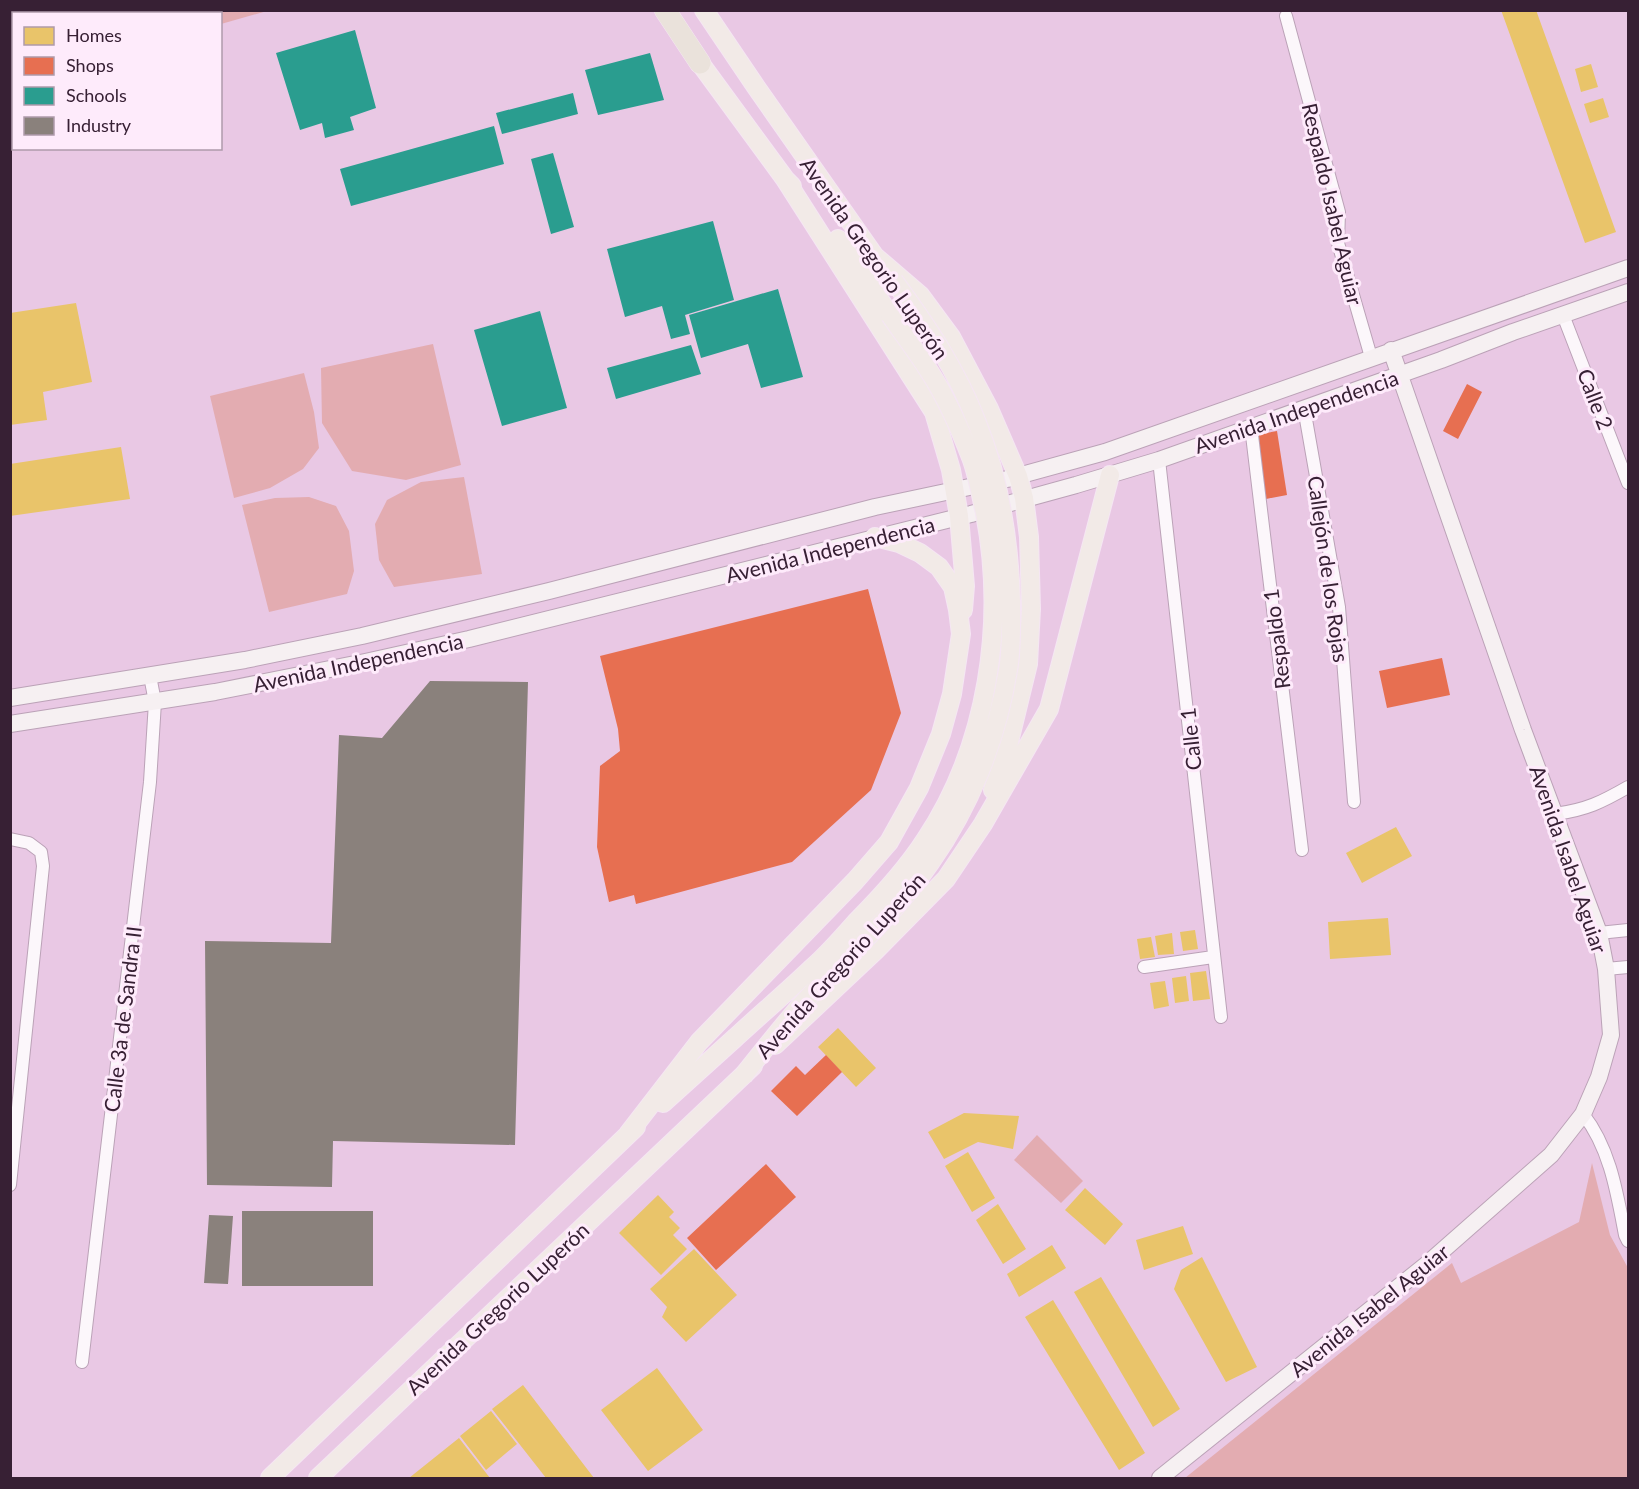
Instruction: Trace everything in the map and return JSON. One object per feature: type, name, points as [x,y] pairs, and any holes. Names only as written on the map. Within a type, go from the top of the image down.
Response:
[{"type":"highway","points":[[665,10],[700,63]]},
{"type":"highway","points":[[672,10],[700,63]]},
{"type":"main road","name":"Avenida Gregorio Luperón","points":[[318,1479],[743,1076],[801,1006],[907,894],[959,818],[976,780],[1001,705],[1009,667],[1010,569],[1006,528],[992,468],[977,421],[953,371],[929,329],[871,253],[704,10]]},
{"type":"main road","name":"Avenida Gregorio Luperón","points":[[270,1479],[628,1134],[813,967],[892,885],[926,839],[951,797],[982,708],[988,677],[993,610],[992,563],[982,499],[973,463],[959,429],[930,371],[825,220],[785,179],[700,63]]},
{"type":"main road","points":[[628,1134],[699,1042],[841,896],[889,842],[919,789],[941,734],[952,694],[962,634],[965,586],[959,516],[951,470],[934,412],[785,179]]},
{"type":"main road","points":[[871,253],[920,296],[951,337],[988,409],[1018,476],[1024,498],[1029,537],[1031,609],[1028,664],[1008,746],[983,824]]},
{"type":"main road","name":"Avenida Independencia","points":[[10,698],[245,660],[362,636],[549,591],[849,513],[1018,476],[1105,452],[1629,268]]},
{"type":"main road","name":"Avenida Independencia","points":[[10,724],[154,702],[299,676],[469,639],[959,516],[1159,460],[1629,292]]},
{"type":"main road","name":"Avenida Isabel Aguiar","points":[[1160,1479],[1426,1265],[1551,1155],[1583,1114],[1599,1077],[1611,1035],[1606,969],[1599,933],[1523,730],[1391,350]]},
{"type":"main road","points":[[743,1076],[875,951],[946,879],[983,824],[1049,709],[1110,475]]},
{"type":"main road","points":[[875,537],[899,543],[920,552],[939,567],[953,587],[962,634]]},
{"type":"street","name":"Respaldo Isabel Aguiar","points":[[1286,16],[1339,212],[1338,243],[1371,357]]},
{"type":"street","name":"Calle 2","points":[[1563,315],[1629,483]]},
{"type":"street","name":"Callejón de los Rojas","points":[[1304,408],[1339,607],[1354,802]]},
{"type":"street","name":"Respaldo 1","points":[[1251,427],[1302,850]]},
{"type":"street","name":"Calle 1","points":[[1159,460],[1221,1017]]},
{"type":"street","name":"Calle 3a de Sandra II","points":[[82,1362],[150,782],[154,702],[150,676]]},
{"type":"street","points":[[1555,814],[1577,812],[1597,805],[1629,787]]},
{"type":"street","points":[[10,839],[29,843],[41,852],[44,866],[10,1185]]},
{"type":"street","points":[[1599,933],[1629,930]]},
{"type":"street","points":[[1144,967],[1213,957]]},
{"type":"street","points":[[1606,969],[1629,967]]},
{"type":"street","points":[[1583,1114],[1596,1132],[1614,1180],[1625,1235],[1629,1241]]},
{"type":"shaded area","points":[[177,10],[267,11],[222,24],[222,12],[177,12]]},
{"type":"shaded area","points":[[433,344],[461,465],[406,480],[352,471],[322,423],[321,368]]},
{"type":"shaded area","points":[[304,373],[314,412],[319,448],[303,469],[270,488],[234,498],[210,396]]},
{"type":"shaded area","points":[[464,477],[482,574],[394,587],[379,560],[375,524],[387,500],[421,482]]},
{"type":"shaded area","points":[[309,497],[336,506],[349,531],[354,571],[347,594],[269,612],[242,505],[275,498]]},
{"type":"shaded area","points":[[1037,1135],[1083,1181],[1061,1203],[1014,1160]]},
{"type":"shaded area","points":[[1592,1163],[1610,1235],[1628,1268],[1628,1478],[1185,1478],[1452,1263],[1461,1283],[1579,1222]]},
{"type":"building: Homes","points":[[1501,10],[1536,10],[1616,232],[1585,243]]},
{"type":"building: Homes","points":[[1591,64],[1598,87],[1581,92],[1575,69]]},
{"type":"building: Homes","points":[[1603,98],[1609,117],[1590,123],[1584,104]]},
{"type":"building: Homes","points":[[12,110],[12,142],[10,142],[10,111]]},
{"type":"building: Homes","points":[[76,303],[92,382],[43,392],[47,420],[10,425],[10,313]]},
{"type":"building: Homes","points":[[121,447],[130,499],[10,516],[10,464]]},
{"type":"building: Homes","points":[[1396,827],[1412,856],[1362,883],[1346,853]]},
{"type":"building: Homes","points":[[1388,918],[1391,955],[1330,959],[1328,922]]},
{"type":"building: Homes","points":[[1195,930],[1198,949],[1183,951],[1180,932]]},
{"type":"building: Homes","points":[[1172,933],[1174,954],[1158,955],[1155,936]]},
{"type":"building: Homes","points":[[1151,937],[1155,957],[1140,959],[1137,939]]},
{"type":"building: Homes","points":[[1206,971],[1210,999],[1193,1001],[1190,973]]},
{"type":"building: Homes","points":[[1186,976],[1189,1001],[1175,1003],[1172,978]]},
{"type":"building: Homes","points":[[1165,981],[1169,1006],[1154,1009],[1150,983]]},
{"type":"building: Homes","points":[[838,1028],[876,1068],[856,1087],[818,1047]]},
{"type":"building: Homes","points":[[964,1113],[1019,1116],[1013,1149],[978,1142],[944,1159],[928,1132]]},
{"type":"building: Homes","points":[[968,1152],[995,1198],[972,1212],[945,1166]]},
{"type":"building: Homes","points":[[1085,1188],[1123,1224],[1105,1245],[1065,1210]]},
{"type":"building: Homes","points":[[658,1195],[674,1212],[669,1217],[680,1228],[673,1235],[687,1249],[661,1275],[619,1233]]},
{"type":"building: Homes","points":[[998,1204],[1026,1249],[1003,1264],[976,1220]]},
{"type":"building: Homes","points":[[1183,1226],[1193,1254],[1144,1270],[1136,1240]]},
{"type":"building: Homes","points":[[1052,1245],[1066,1268],[1019,1297],[1007,1274]]},
{"type":"building: Homes","points":[[694,1249],[737,1295],[686,1342],[662,1317],[667,1307],[650,1289]]},
{"type":"building: Homes","points":[[1202,1257],[1257,1367],[1226,1382],[1174,1289],[1181,1270]]},
{"type":"building: Homes","points":[[1101,1277],[1180,1409],[1153,1427],[1074,1292]]},
{"type":"building: Homes","points":[[1053,1300],[1145,1453],[1119,1470],[1025,1317]]},
{"type":"building: Homes","points":[[657,1368],[703,1430],[648,1471],[601,1410]]},
{"type":"building: Homes","points":[[523,1385],[594,1478],[546,1478],[492,1409]]},
{"type":"building: Homes","points":[[491,1411],[517,1444],[486,1470],[460,1436]]},
{"type":"building: Homes","points":[[459,1438],[490,1478],[409,1478]]},
{"type":"building: Shops","points":[[1467,384],[1482,392],[1458,439],[1443,431]]},
{"type":"building: Shops","points":[[1277,431],[1287,495],[1266,499],[1255,435]]},
{"type":"building: Shops","points":[[868,589],[901,713],[871,790],[792,862],[636,904],[634,895],[609,902],[597,847],[600,766],[620,751],[618,729],[600,656]]},
{"type":"building: Shops","points":[[1442,658],[1450,695],[1387,708],[1379,671]]},
{"type":"building: Shops","points":[[826,1055],[842,1072],[797,1116],[771,1091],[796,1066],[805,1075]]},
{"type":"building: Shops","points":[[766,1164],[796,1197],[716,1270],[687,1238]]},
{"type":"building: Schools","points":[[355,30],[376,108],[350,117],[354,130],[325,138],[322,123],[300,130],[276,53]]},
{"type":"building: Schools","points":[[650,53],[664,100],[598,115],[585,70]]},
{"type":"building: Schools","points":[[573,93],[578,114],[502,134],[496,113]]},
{"type":"building: Schools","points":[[494,126],[504,164],[351,206],[340,169]]},
{"type":"building: Schools","points":[[553,153],[574,227],[551,234],[531,159]]},
{"type":"building: Schools","points":[[713,221],[734,300],[685,315],[690,334],[671,339],[662,306],[625,317],[607,249]]},
{"type":"building: Schools","points":[[778,289],[803,377],[761,388],[748,344],[701,358],[689,315]]},
{"type":"building: Schools","points":[[540,311],[567,408],[502,426],[474,330]]},
{"type":"building: Schools","points":[[691,345],[701,374],[616,399],[607,368]]},
{"type":"building: Industry","points":[[430,681],[528,682],[515,1145],[333,1141],[332,1187],[207,1185],[205,941],[331,943],[339,735],[382,738]]},
{"type":"building: Industry","points":[[242,1211],[373,1211],[373,1286],[242,1286]]},
{"type":"building: Industry","points":[[209,1215],[233,1216],[228,1284],[204,1283]]}]
